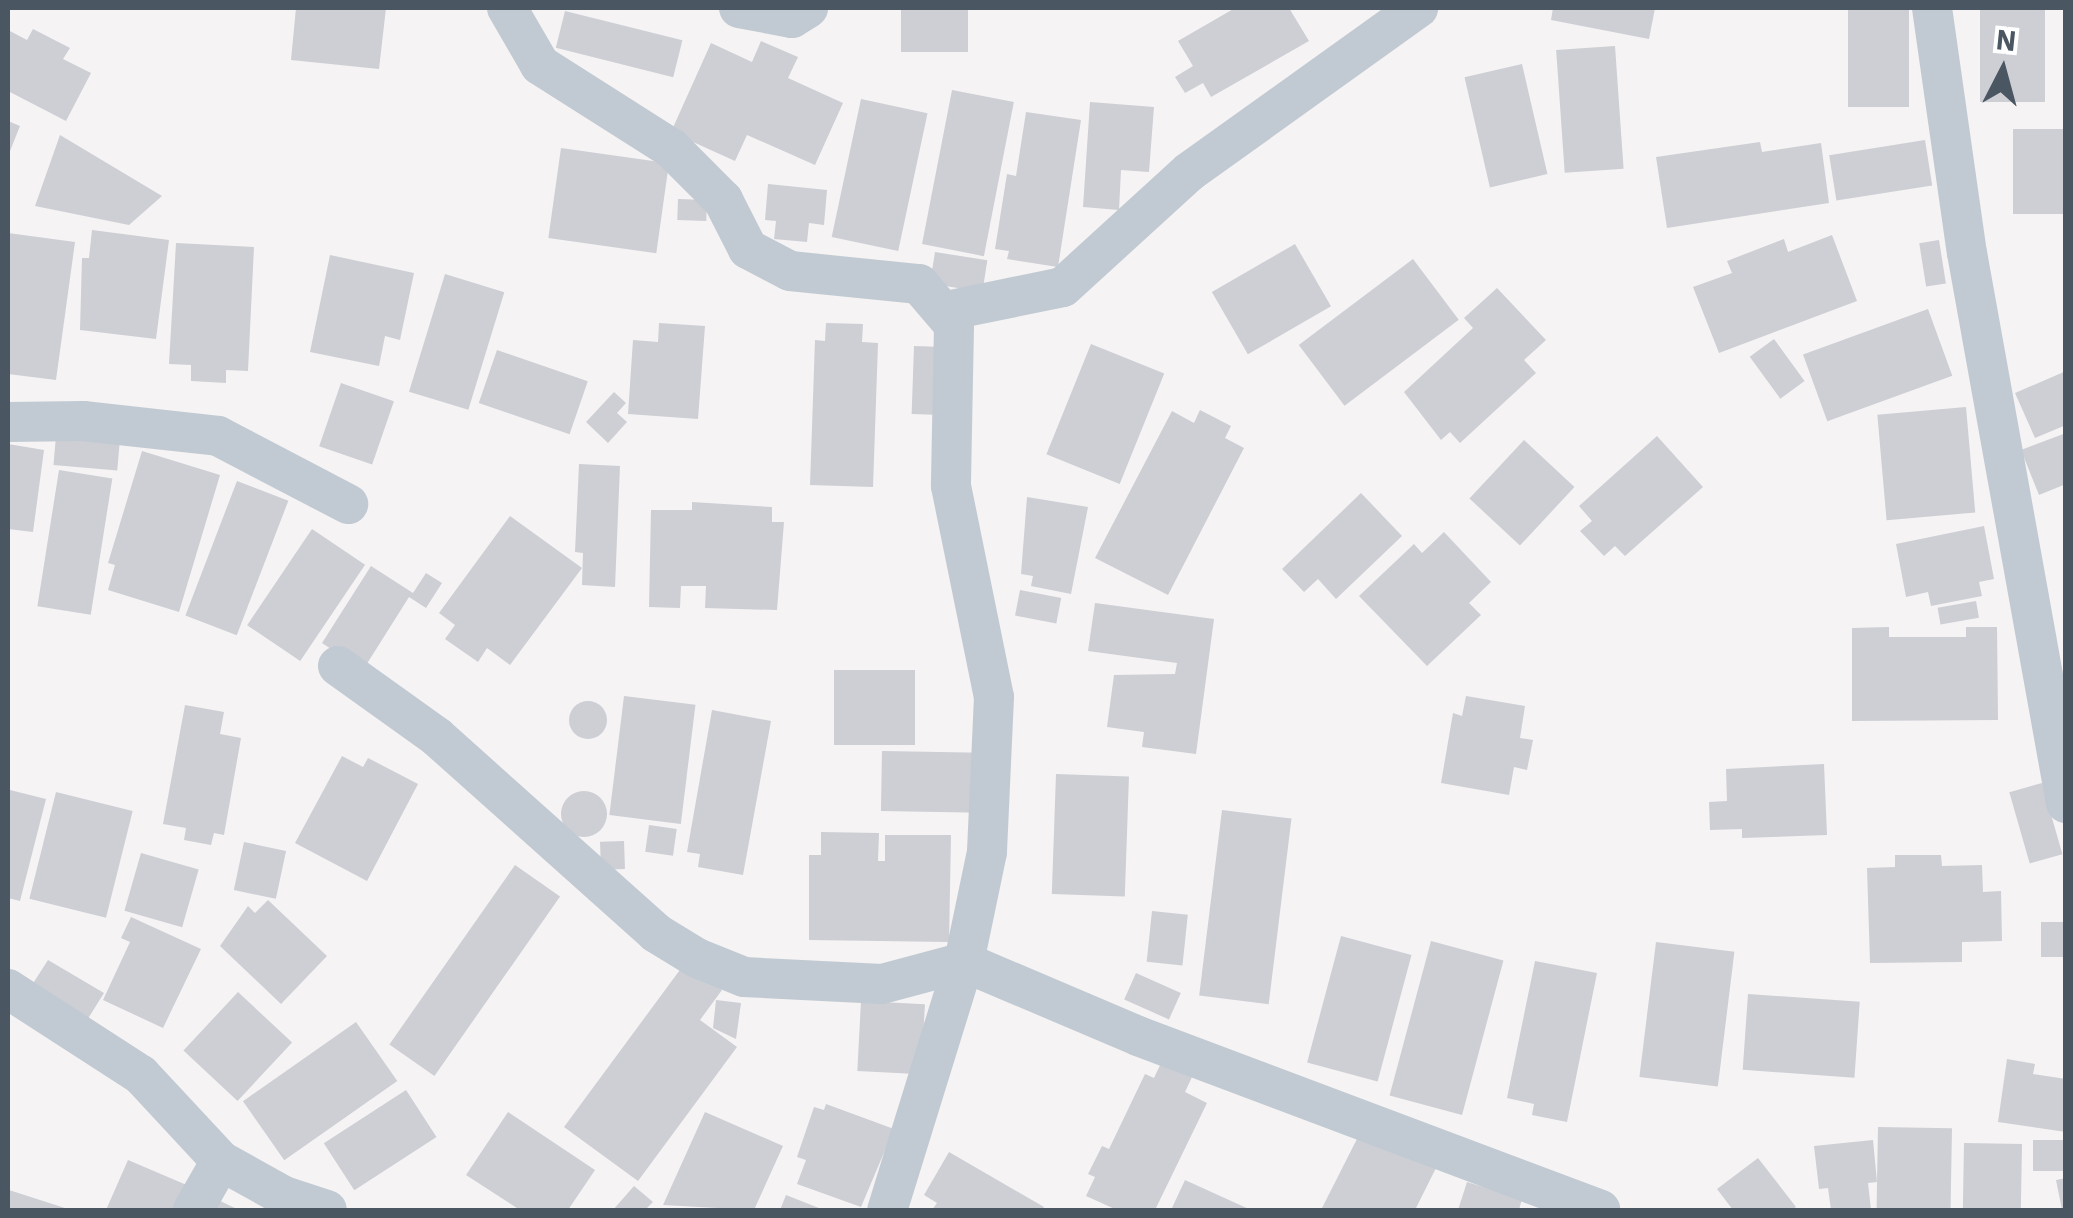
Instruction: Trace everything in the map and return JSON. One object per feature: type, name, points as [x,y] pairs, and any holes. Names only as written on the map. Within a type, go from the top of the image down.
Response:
[{"type":"street","points":[[507,8],[540,65],[671,148],[723,200],[748,249],[790,271],[918,284],[954,324],[951,486],[994,698],[988,852],[964,962],[887,1210]]},
{"type":"street","points":[[740,8],[792,18],[808,8]]},
{"type":"street","points":[[946,311],[1062,287],[1189,172],[1418,8]]},
{"type":"street","points":[[1932,8],[1967,254],[2066,804]]},
{"type":"street","points":[[8,422],[83,421],[218,436],[348,504]]},
{"type":"street","points":[[338,666],[437,737],[656,933],[696,958],[744,976],[882,984],[964,962],[1138,1036],[1600,1210]]},
{"type":"street","points":[[8,989],[141,1075],[221,1161],[284,1196],[327,1210]]},
{"type":"street","points":[[193,1210],[221,1161]]},
{"type":"building","points":[[296,8],[386,8],[379,69],[291,60]]},
{"type":"building","points":[[901,8],[968,8],[968,52],[901,52]]},
{"type":"building","points":[[1235,8],[1289,8],[1309,41],[1211,97],[1203,83],[1185,93],[1175,77],[1193,66],[1178,41]]},
{"type":"building","points":[[1553,8],[1655,8],[1649,39],[1551,20]]},
{"type":"building","points":[[1848,8],[1909,8],[1909,107],[1848,107]]},
{"type":"building","points":[[1980,8],[2045,8],[2045,102],[1980,102]]},
{"type":"building","points":[[565,11],[682,40],[673,77],[556,48]]},
{"type":"building","points":[[33,29],[70,48],[63,59],[91,73],[66,121],[8,91],[8,30],[27,40]]},
{"type":"building","points":[[761,41],[798,57],[788,78],[843,103],[815,165],[747,135],[735,161],[671,132],[711,43],[752,62]]},
{"type":"building","points":[[1615,46],[1624,169],[1565,173],[1556,50]]},
{"type":"building","points":[[1522,64],[1547,174],[1490,187],[1465,77]]},
{"type":"building","points":[[952,90],[1014,102],[984,256],[922,244]]},
{"type":"building","points":[[861,99],[928,113],[898,251],[832,237]]},
{"type":"building","points":[[1090,102],[1154,107],[1149,172],[1121,170],[1119,210],[1083,207]]},
{"type":"building","points":[[1026,112],[1081,120],[1058,267],[1007,259],[1009,251],[995,249],[1007,174],[1016,176]]},
{"type":"building","points":[[8,121],[20,126],[8,156]]},
{"type":"building","points":[[2013,129],[2066,129],[2066,214],[2013,214]]},
{"type":"building","points":[[60,135],[162,196],[129,225],[35,206]]},
{"type":"building","points":[[1925,140],[1932,185],[1836,201],[1829,155]]},
{"type":"building","points":[[1760,142],[1762,152],[1821,143],[1829,203],[1667,228],[1656,157]]},
{"type":"building","points":[[561,148],[669,163],[656,253],[548,238]]},
{"type":"building","points":[[768,184],[827,190],[824,225],[809,223],[807,242],[774,239],[776,221],[765,220]]},
{"type":"building","points":[[678,199],[707,200],[706,221],[677,220]]},
{"type":"building","points":[[92,230],[169,240],[156,339],[80,330],[82,258],[89,258]]},
{"type":"building","points":[[8,233],[75,242],[56,380],[8,374]]},
{"type":"building","points":[[1832,235],[1857,301],[1719,353],[1693,287],[1732,273],[1727,261],[1784,239],[1788,252]]},
{"type":"building","points":[[1939,240],[1946,283],[1926,287],[1919,243]]},
{"type":"building","points":[[176,243],[254,247],[248,371],[226,370],[226,383],[191,381],[191,365],[169,364]]},
{"type":"building","points":[[1295,244],[1331,306],[1248,354],[1212,292]]},
{"type":"building","points":[[935,252],[987,260],[982,292],[930,284]]},
{"type":"building","points":[[330,255],[414,273],[400,340],[385,336],[379,366],[310,352]]},
{"type":"building","points":[[1413,259],[1459,320],[1345,406],[1299,345]]},
{"type":"building","points":[[445,274],[504,292],[468,410],[409,392]]},
{"type":"building","points":[[1497,288],[1546,340],[1524,360],[1536,373],[1460,443],[1450,432],[1441,440],[1404,392],[1473,328],[1464,318]]},
{"type":"building","points":[[1928,309],[1952,376],[1827,421],[1803,354]]},
{"type":"building","points":[[659,323],[705,326],[698,419],[628,414],[633,340],[658,342]]},
{"type":"building","points":[[826,323],[863,324],[862,342],[878,343],[873,487],[810,485],[815,340],[825,341]]},
{"type":"building","points":[[1774,339],[1805,381],[1780,399],[1750,357]]},
{"type":"building","points":[[1091,344],[1164,374],[1120,484],[1046,454]]},
{"type":"building","points":[[914,346],[965,348],[963,416],[912,414]]},
{"type":"building","points":[[497,350],[588,381],[570,434],[479,403]]},
{"type":"building","points":[[2066,371],[2066,425],[2035,438],[2015,393]]},
{"type":"building","points":[[341,383],[394,401],[372,465],[319,446]]},
{"type":"building","points":[[614,392],[626,403],[617,413],[627,422],[608,443],[586,422]]},
{"type":"building","points":[[1966,407],[1975,513],[1887,520],[1877,415]]},
{"type":"building","points":[[1200,410],[1231,426],[1225,438],[1244,448],[1168,595],[1095,558],[1172,411],[1194,423]]},
{"type":"building","points":[[2066,433],[2066,484],[2039,495],[2021,450]]},
{"type":"building","points":[[56,436],[120,442],[117,470],[53,465]]},
{"type":"building","points":[[1657,436],[1703,487],[1625,556],[1615,546],[1604,556],[1580,531],[1592,521],[1579,506]]},
{"type":"building","points":[[1524,440],[1574,487],[1520,546],[1469,499]]},
{"type":"building","points":[[8,444],[44,450],[33,532],[8,529]]},
{"type":"building","points":[[142,451],[220,475],[179,612],[108,590],[115,565],[108,563]]},
{"type":"building","points":[[579,464],[620,466],[615,587],[582,585],[583,553],[575,552]]},
{"type":"building","points":[[59,470],[112,478],[91,615],[37,606]]},
{"type":"building","points":[[237,481],[288,501],[237,635],[185,615]]},
{"type":"building","points":[[1361,493],[1402,536],[1336,599],[1318,579],[1304,592],[1282,569]]},
{"type":"building","points":[[1027,497],[1088,507],[1071,594],[1031,586],[1033,576],[1021,574]]},
{"type":"building","points":[[692,502],[772,507],[772,522],[784,522],[777,610],[705,608],[706,586],[681,586],[680,608],[649,607],[651,510],[692,510]]},
{"type":"building","points":[[510,516],[582,568],[510,665],[487,648],[478,662],[445,639],[455,625],[439,613]]},
{"type":"building","points":[[1984,526],[1994,579],[1979,582],[1982,596],[1931,606],[1928,592],[1906,597],[1896,544]]},
{"type":"building","points":[[312,529],[365,565],[300,661],[247,625]]},
{"type":"building","points":[[1444,532],[1491,582],[1469,603],[1481,615],[1427,666],[1359,596],[1414,544],[1422,553]]},
{"type":"building","points":[[371,566],[413,593],[426,573],[442,583],[426,608],[409,597],[363,670],[322,643]]},
{"type":"building","points":[[1020,590],[1061,598],[1056,624],[1015,616]]},
{"type":"building","points":[[1976,601],[1979,618],[1941,625],[1938,608]]},
{"type":"building","points":[[1095,603],[1214,619],[1196,754],[1142,747],[1144,732],[1107,727],[1114,675],[1175,674],[1177,663],[1088,651]]},
{"type":"building","points":[[1889,627],[1889,637],[1966,637],[1966,627],[1997,627],[1998,720],[1852,721],[1852,628]]},
{"type":"building","points":[[834,670],[915,670],[915,745],[834,745]]},
{"type":"building","points":[[624,696],[695,705],[681,824],[609,815]]},
{"type":"building","points":[[1466,696],[1525,706],[1520,738],[1533,740],[1527,770],[1514,767],[1509,795],[1441,783],[1453,713],[1462,716]]},
{"type":"building","points":[[588,701],[602,706],[607,720],[602,734],[588,739],[574,734],[569,720],[574,706]]},
{"type":"building","points":[[185,705],[224,712],[220,734],[241,738],[224,835],[214,833],[211,845],[184,840],[186,828],[163,824]]},
{"type":"building","points":[[712,710],[771,721],[743,875],[698,867],[700,854],[687,852]]},
{"type":"building","points":[[882,751],[982,753],[981,813],[881,811]]},
{"type":"building","points":[[342,756],[363,767],[368,758],[418,784],[367,881],[295,843]]},
{"type":"building","points":[[1824,764],[1827,835],[1742,838],[1742,829],[1710,830],[1709,802],[1727,801],[1726,769]]},
{"type":"building","points":[[1056,774],[1129,777],[1125,896],[1052,894]]},
{"type":"building","points":[[2042,783],[2062,854],[2030,864],[2009,792]]},
{"type":"building","points":[[10,790],[46,799],[20,901],[8,898]]},
{"type":"building","points":[[584,791],[600,798],[607,814],[600,830],[584,837],[568,830],[561,814],[568,798]]},
{"type":"building","points":[[56,792],[133,811],[106,918],[29,899]]},
{"type":"building","points":[[1222,810],[1291,819],[1269,1004],[1199,996]]},
{"type":"building","points":[[649,825],[677,829],[673,856],[645,852]]},
{"type":"building","points":[[821,832],[879,833],[878,861],[885,861],[885,835],[951,835],[949,942],[809,940],[809,855],[821,855]]},
{"type":"building","points":[[624,841],[625,869],[601,870],[600,842]]},
{"type":"building","points":[[244,842],[286,851],[276,899],[234,890]]},
{"type":"building","points":[[141,853],[199,870],[182,927],[124,911]]},
{"type":"building","points":[[1895,855],[1941,855],[1942,866],[1982,865],[1983,892],[2001,891],[2002,941],[1962,942],[1962,962],[1870,963],[1867,868],[1895,867]]},
{"type":"building","points":[[515,865],[560,897],[434,1076],[389,1044]]},
{"type":"building","points":[[268,900],[327,956],[281,1004],[220,946],[248,906],[255,913]]},
{"type":"building","points":[[1152,911],[1188,915],[1182,965],[1147,962]]},
{"type":"building","points":[[131,917],[201,949],[163,1028],[103,1000],[130,942],[121,938]]},
{"type":"building","points":[[2041,922],[2066,922],[2066,957],[2041,957]]},
{"type":"building","points":[[1341,936],[1412,955],[1378,1081],[1307,1063]]},
{"type":"building","points":[[1431,941],[1503,960],[1462,1115],[1390,1096]]},
{"type":"building","points":[[1656,942],[1734,952],[1718,1087],[1639,1077]]},
{"type":"building","points":[[48,960],[104,993],[84,1025],[32,985]]},
{"type":"building","points":[[1535,961],[1597,973],[1567,1122],[1532,1115],[1534,1104],[1507,1098]]},
{"type":"building","points":[[685,963],[722,990],[700,1020],[737,1047],[638,1181],[564,1127]]},
{"type":"building","points":[[1136,973],[1181,993],[1169,1019],[1124,999]]},
{"type":"building","points":[[238,992],[292,1042],[238,1101],[183,1051]]},
{"type":"building","points":[[1748,994],[1860,1002],[1854,1078],[1743,1070]]},
{"type":"building","points":[[716,1000],[741,1003],[736,1039],[713,1028]]},
{"type":"building","points":[[861,1001],[925,1004],[921,1074],[857,1071]]},
{"type":"building","points":[[356,1022],[397,1081],[284,1160],[243,1101]]},
{"type":"building","points":[[2007,1059],[2035,1064],[2033,1074],[2066,1079],[2066,1132],[1998,1122]]},
{"type":"building","points":[[1161,1063],[1192,1077],[1185,1092],[1207,1103],[1155,1210],[1117,1210],[1086,1196],[1095,1177],[1088,1174],[1102,1146],[1109,1149],[1145,1074],[1154,1078]]},
{"type":"building","points":[[406,1090],[436,1137],[354,1190],[324,1143]]},
{"type":"building","points":[[826,1104],[894,1129],[861,1207],[797,1184],[806,1160],[797,1157],[814,1107],[824,1110]]},
{"type":"building","points":[[508,1112],[595,1170],[568,1210],[520,1210],[466,1175]]},
{"type":"building","points":[[705,1112],[783,1146],[754,1210],[663,1205]]},
{"type":"building","points":[[1878,1127],[1952,1128],[1951,1210],[1877,1210]]},
{"type":"building","points":[[1362,1129],[1437,1166],[1415,1210],[1321,1210]]},
{"type":"building","points":[[1873,1140],[1877,1182],[1868,1183],[1871,1210],[1831,1210],[1828,1188],[1819,1189],[1814,1146]]},
{"type":"building","points":[[2033,1140],[2066,1140],[2066,1171],[2033,1171]]},
{"type":"building","points":[[1964,1143],[2022,1144],[2021,1210],[1963,1210]]},
{"type":"building","points":[[949,1152],[1044,1207],[932,1210],[937,1203],[924,1195]]},
{"type":"building","points":[[1758,1158],[1796,1207],[1792,1210],[1733,1210],[1717,1189]]},
{"type":"building","points":[[128,1160],[189,1186],[178,1210],[106,1210]]},
{"type":"building","points":[[2066,1178],[2066,1210],[2062,1210],[2056,1180]]},
{"type":"building","points":[[1185,1180],[1251,1210],[1171,1210]]},
{"type":"building","points":[[1467,1182],[1522,1199],[1519,1210],[1458,1210]]},
{"type":"building","points":[[634,1186],[653,1202],[645,1210],[613,1210]]},
{"type":"building","points":[[9,1190],[71,1210],[8,1210]]},
{"type":"building","points":[[786,1195],[824,1210],[780,1210]]},
{"type":"building","points":[[214,1198],[239,1210],[207,1210]]}]
